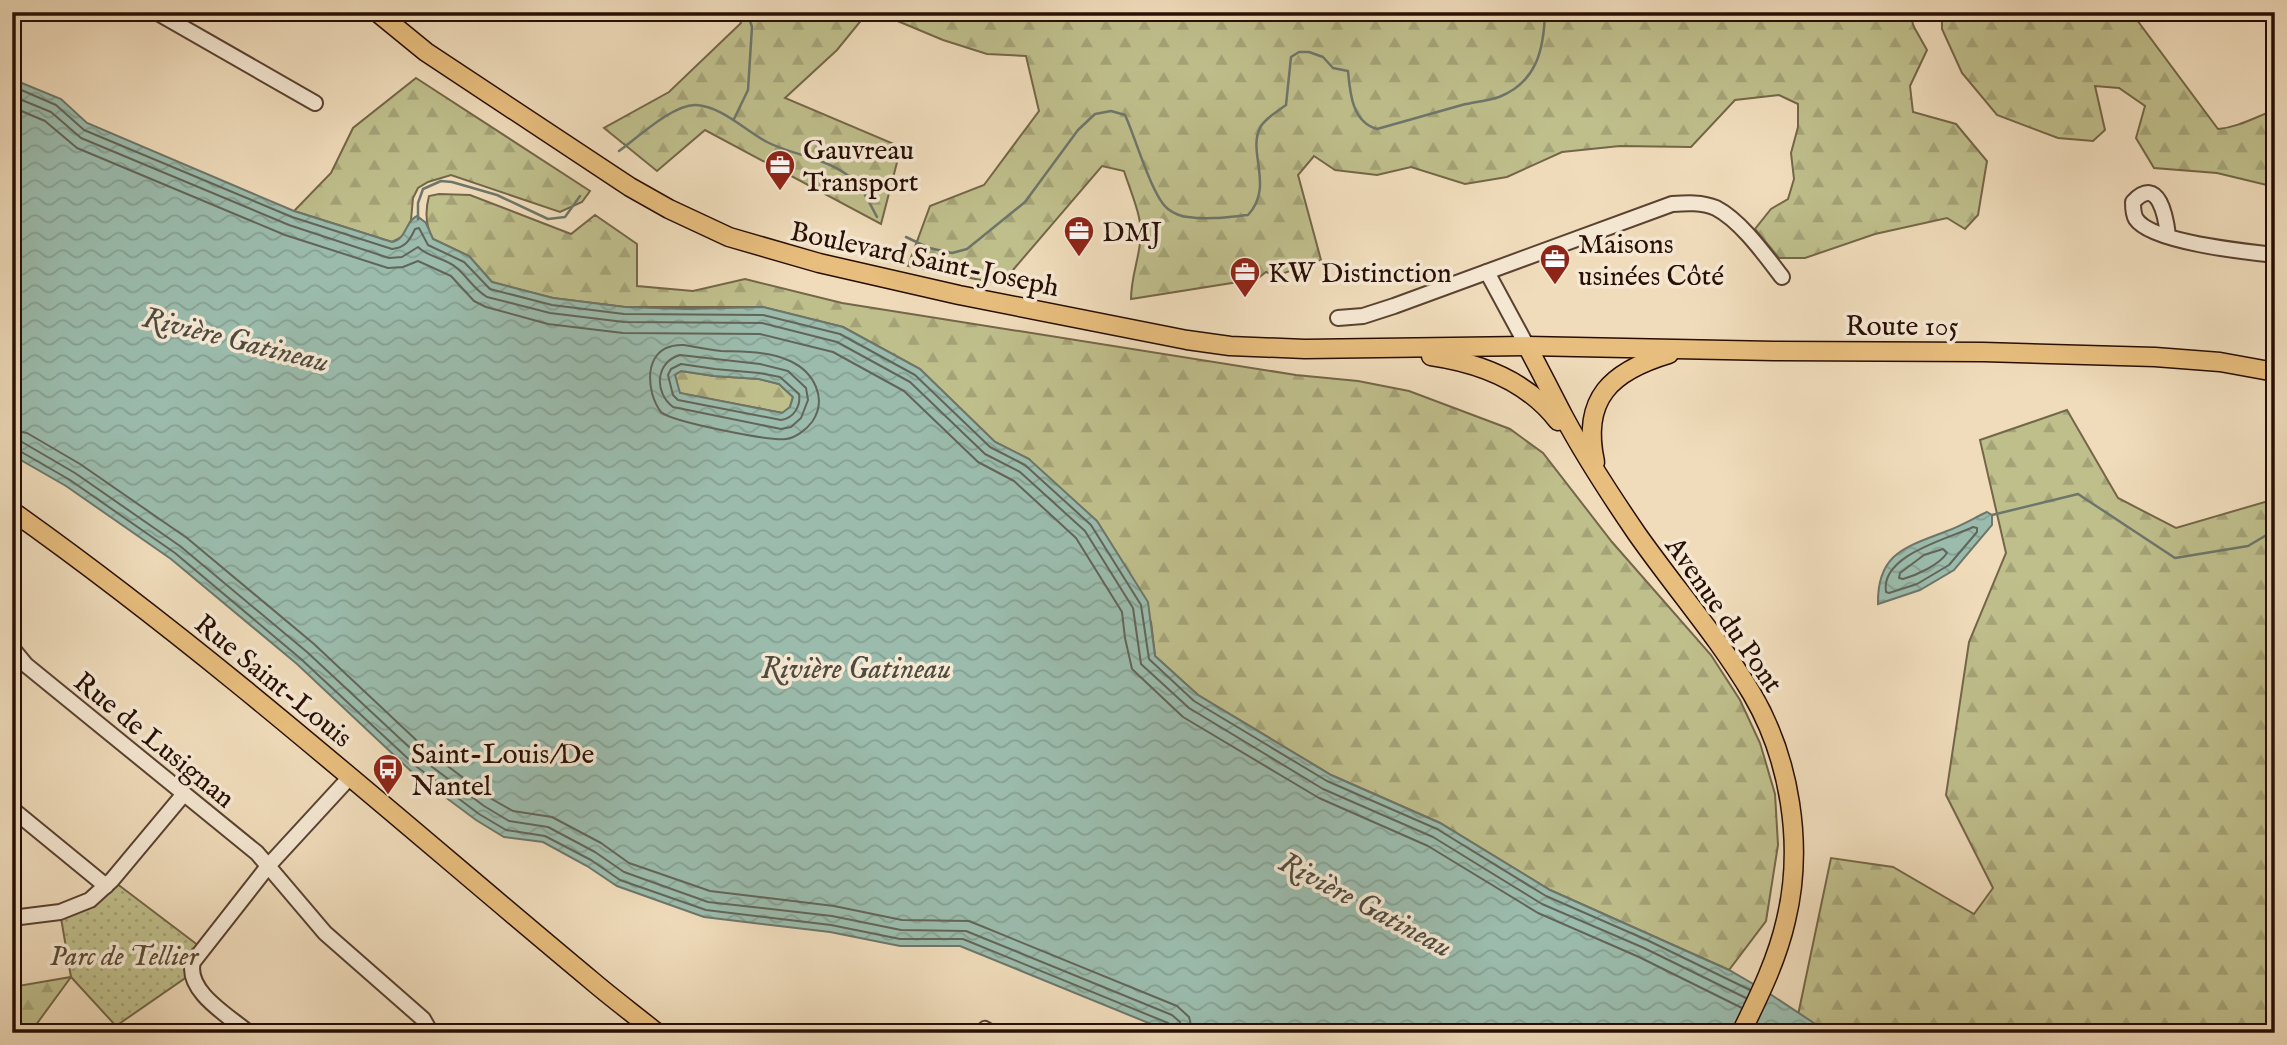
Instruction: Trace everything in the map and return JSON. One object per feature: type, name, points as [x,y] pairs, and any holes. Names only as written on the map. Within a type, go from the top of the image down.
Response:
[{"type":"main road","name":"Boulevard Saint-Joseph","points":[[377,12],[426,52],[631,187],[669,209],[729,237],[818,263],[960,295],[1230,346],[1305,349],[1527,346]]},
{"type":"main road","name":"Route 105","points":[[1527,346],[2155,357],[2220,362],[2275,372]]},
{"type":"main road","name":"Avenue du Pont","points":[[1527,346],[1598,476],[1638,536],[1739,673],[1774,740],[1789,797],[1793,855],[1790,904],[1768,977],[1741,1033]]},
{"type":"main road","points":[[1305,349],[1450,358],[1506,377],[1550,411],[1598,476]]},
{"type":"main road","points":[[1598,476],[1590,429],[1593,414],[1609,385],[1631,368],[1688,349]]},
{"type":"main road","name":"Rue Saint-Louis","points":[[12,511],[200,652],[428,840],[592,982],[657,1033]]},
{"type":"street","points":[[156,12],[315,103]]},
{"type":"street","points":[[1338,318],[1363,316],[1672,204],[1691,203],[1716,208],[1749,237],[1782,276]]},
{"type":"street","points":[[2168,235],[2184,242],[2275,255]]},
{"type":"street","points":[[1487,272],[1527,346]]},
{"type":"street","name":"Rue de Lusignan","points":[[12,648],[26,665],[269,865],[325,933],[423,1020],[431,1033]]},
{"type":"street","points":[[249,1033],[201,993],[193,980],[191,968],[198,955],[269,865],[350,777]]},
{"type":"street","points":[[12,918],[70,909],[90,900],[106,886],[183,795]]},
{"type":"street","points":[[12,809],[106,886]]},
{"type":"street","points":[[981,1033],[985,1029],[992,1033]]},
{"type":"green space","points":[[735,12],[868,12],[837,50],[785,98],[901,147],[881,224],[705,130],[657,171],[604,128],[669,92],[741,23]]},
{"type":"green space","points":[[876,12],[1909,12],[1927,50],[1910,86],[1913,112],[1956,124],[1987,161],[1978,215],[1965,229],[1947,218],[1875,234],[1805,258],[1779,258],[1755,229],[1771,209],[1788,199],[1794,179],[1791,153],[1798,127],[1798,104],[1779,95],[1735,100],[1691,147],[1620,146],[1562,152],[1507,177],[1465,184],[1411,167],[1377,175],[1335,170],[1314,156],[1298,175],[1321,260],[1276,276],[1266,272],[1257,279],[1131,299],[1141,234],[1139,218],[1124,171],[1102,166],[1001,284],[908,266],[930,206],[984,185],[1039,111],[1026,56],[987,54],[943,40]]},
{"type":"green space","points":[[1942,12],[2131,12],[2218,129],[2240,124],[2275,110],[2275,187],[2217,173],[2154,168],[2136,138],[2145,106],[2119,88],[2095,86],[2105,130],[2093,141],[2058,138],[1997,115],[1962,73],[1942,29]]},
{"type":"green space","points":[[416,78],[590,191],[582,202],[560,212],[451,175],[418,188],[413,198],[411,220],[404,236],[392,242],[294,211],[331,173],[353,128]]},
{"type":"green space","points":[[470,195],[571,234],[595,215],[637,244],[637,286],[693,291],[745,279],[842,303],[1409,391],[1510,429],[1543,453],[1612,542],[1711,655],[1740,700],[1760,743],[1775,794],[1778,845],[1766,921],[1729,970],[1550,890],[1440,823],[1331,775],[1198,695],[1155,656],[1151,622],[1029,459],[995,442],[920,369],[843,327],[763,307],[625,307],[553,298],[492,282],[469,256],[433,239],[426,218],[427,207],[429,196]]},
{"type":"green space","points":[[681,371],[759,379],[779,384],[793,397],[790,407],[783,413],[679,393],[675,375]]},
{"type":"green space","points":[[2067,410],[2118,498],[2176,528],[2275,499],[2275,1033],[1829,1033],[1798,1015],[1831,858],[1893,867],[1974,914],[1993,888],[1946,795],[1969,642],[2006,553],[1980,440]]},
{"type":"green space","name":"Parc de Tellier","points":[[112,880],[203,949],[191,974],[116,1026],[71,977],[60,912]]},
{"type":"green space","points":[[71,977],[30,1033],[12,1033],[12,987]]},
{"type":"water","name":"Rivière Gatineau","points":[[12,79],[61,99],[87,123],[294,211],[392,242],[401,237],[417,216],[426,223],[433,239],[469,256],[492,282],[553,298],[625,307],[763,307],[843,327],[920,369],[995,442],[1029,459],[1097,521],[1148,602],[1155,656],[1198,695],[1331,775],[1440,823],[1550,890],[1729,970],[1829,1033],[1173,1033],[960,946],[900,946],[830,932],[704,917],[617,886],[543,842],[504,837],[476,820],[413,773],[297,664],[171,559],[66,486],[12,455]],"holes":[[[681,371],[759,379],[779,384],[793,397],[790,407],[782,413],[680,393],[675,375]]]},
{"type":"water","points":[[1987,512],[1992,515],[1992,525],[1954,570],[1920,590],[1878,604],[1883,573],[1897,554]]},
{"type":"waterway","points":[[734,119],[748,90],[752,27],[747,12]]},
{"type":"waterway","points":[[906,237],[929,248],[952,253],[967,249],[1025,202],[1078,130],[1095,114],[1111,111],[1125,115],[1150,180],[1168,209],[1180,216],[1196,218],[1248,215],[1256,204],[1259,192],[1257,136],[1263,123],[1286,105],[1291,57],[1299,52],[1309,52],[1323,57],[1333,68],[1348,71],[1351,97],[1357,113],[1362,120],[1377,129],[1499,97],[1512,91],[1522,83],[1536,63],[1543,39],[1545,12]]},
{"type":"waterway","points":[[619,151],[677,110],[687,106],[705,106],[724,114],[767,142],[837,168],[860,188],[877,217]]},
{"type":"waterway","points":[[418,219],[418,203],[423,189],[441,181],[497,195],[548,219],[565,217],[580,196]]},
{"type":"waterway","points":[[1992,515],[2078,494],[2175,558],[2248,546],[2275,530]]},
{"type":"place","name":"Gauvreau Transport","points":[[780,192]]},
{"type":"place","name":"DMJ","points":[[1079,258]]},
{"type":"place","name":"Maisons usinées Côté","points":[[1555,286]]},
{"type":"place","name":"KW Distinction","points":[[1245,299]]},
{"type":"place","name":"Saint-Louis/De Nantel","points":[[388,796]]}]
